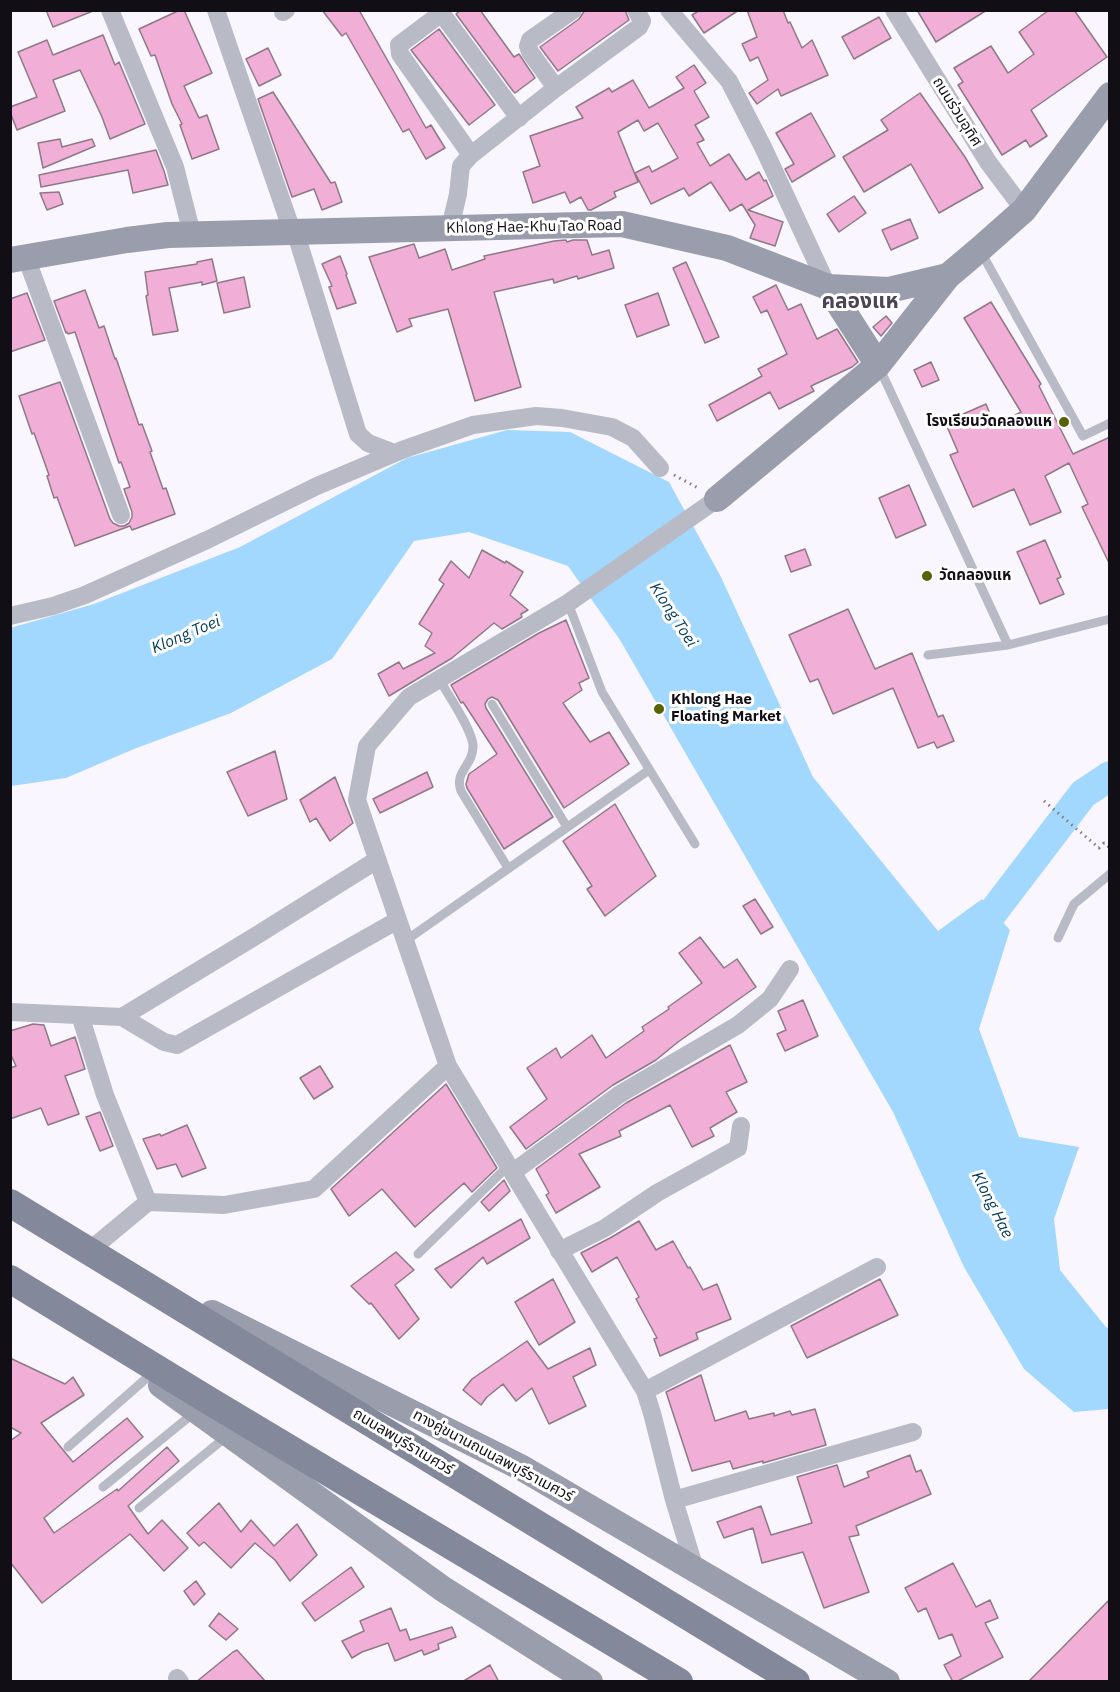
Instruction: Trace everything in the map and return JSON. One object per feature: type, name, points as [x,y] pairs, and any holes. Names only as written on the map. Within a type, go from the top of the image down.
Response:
[{"type":"main road","name":"ถนนลพบุรีราเมศวร์","points":[[10,1203],[796,1682]]},
{"type":"main road","points":[[10,1279],[679,1682]]},
{"type":"street","points":[[110,10],[176,167],[192,234]]},
{"type":"street","points":[[216,10],[293,231],[358,434],[368,443],[394,453]]},
{"type":"street","points":[[556,88],[528,46],[530,40],[573,10]]},
{"type":"street","points":[[450,228],[458,194],[461,166],[471,155],[556,88],[639,27],[642,21],[636,10]]},
{"type":"street","points":[[669,10],[729,81],[763,147],[828,286],[878,364]]},
{"type":"street","name":"ถนนร่วมอุทิศ","points":[[894,10],[988,162],[1024,210]]},
{"type":"street","points":[[471,155],[400,54],[399,45],[435,18],[440,16],[445,18],[519,118]]},
{"type":"street","name":"Khlong Hae-Khu Tao Road","points":[[18,259],[127,240],[192,234],[622,224],[727,248],[828,286],[889,290],[948,276],[980,249],[1024,210],[1110,95]]},
{"type":"street","points":[[18,259],[121,515]]},
{"type":"street","points":[[694,1569],[645,1391],[448,1066],[357,800],[367,746],[409,697],[574,598],[717,499],[878,364],[948,276]]},
{"type":"street","points":[[10,615],[53,606],[85,595],[207,540],[317,486],[394,453],[473,425],[517,417],[549,417],[612,427],[633,438],[660,468]]},
{"type":"street","points":[[122,1017],[377,860]]},
{"type":"street","points":[[10,1012],[122,1017],[164,1042],[177,1045],[398,920]]},
{"type":"street","points":[[511,1169],[620,1094],[738,1025],[770,999],[790,969]]},
{"type":"street","points":[[80,1015],[105,1095],[148,1202]]},
{"type":"street","points":[[89,1251],[148,1202],[224,1206],[314,1189],[448,1066]]},
{"type":"street","points":[[559,1251],[605,1228],[657,1193],[738,1148],[741,1126]]},
{"type":"street","name":"ทางคู่ขนานถนนลพบุรีราเมศวร์","points":[[89,1251],[522,1468],[887,1682]]},
{"type":"street","points":[[645,1391],[877,1267]]},
{"type":"street","points":[[35,1295],[443,1589],[590,1682]]},
{"type":"street","points":[[674,1500],[913,1432]]},
{"type":"lane","points":[[980,249],[1083,436],[1110,423]]},
{"type":"lane","points":[[878,364],[1008,645]]},
{"type":"lane","points":[[574,598],[602,692],[695,844]]},
{"type":"lane","points":[[928,655],[1008,645],[1110,619]]},
{"type":"lane","points":[[439,679],[469,731],[474,746],[470,761],[460,774],[458,783],[508,868]]},
{"type":"lane","points":[[492,704],[567,827]]},
{"type":"lane","points":[[405,941],[649,770]]},
{"type":"lane","points":[[1058,938],[1074,904],[1110,874]]},
{"type":"lane","points":[[418,1254],[511,1169]]},
{"type":"lane","points":[[68,1447],[149,1376]]},
{"type":"lane","points":[[103,1487],[197,1411]]},
{"type":"lane","points":[[139,1508],[229,1434]]},
{"type":"path","points":[[660,468],[717,499]]},
{"type":"path","points":[[1044,801],[1099,848],[1104,843],[1110,848]]},
{"type":"water","name":"Klong Hae","points":[[507,430],[570,432],[669,482],[721,577],[813,777],[938,931],[982,899],[1010,930],[979,1029],[1019,1137],[1079,1147],[1054,1219],[1060,1270],[1109,1329],[1109,1409],[1074,1412],[1024,1369],[964,1267],[893,1112],[620,640],[568,566],[469,532],[414,541],[332,659],[231,713],[134,749],[66,778],[11,786],[10,628],[94,604],[240,547],[407,458]]},
{"type":"building","points":[[46,10],[93,10],[93,11],[53,27]]},
{"type":"building","points":[[184,10],[212,73],[184,86],[199,118],[207,115],[219,149],[192,159],[180,125],[182,124],[172,104],[155,55],[151,56],[139,29]]},
{"type":"building","points":[[322,10],[359,10],[426,128],[431,125],[445,148],[426,159],[409,129],[403,132],[346,33],[342,36]]},
{"type":"building","points":[[461,10],[480,10],[514,57],[519,54],[535,78],[515,93],[456,14]]},
{"type":"building","points":[[585,10],[625,10],[629,20],[558,71],[540,47],[579,19]]},
{"type":"building","points":[[700,10],[739,10],[704,33],[692,15]]},
{"type":"building","points":[[747,10],[783,10],[802,48],[812,40],[828,75],[781,96],[778,89],[757,104],[749,93],[768,80],[758,57],[750,61],[742,44],[757,37]]},
{"type":"building","points":[[917,10],[987,10],[936,42]]},
{"type":"building","points":[[1049,10],[1074,10],[1107,57],[1031,110],[1047,136],[1030,147],[1026,140],[1002,155],[958,85],[963,82],[954,68],[991,46],[1008,73],[1034,54],[1019,32]]},
{"type":"building","points":[[879,17],[891,38],[854,59],[842,37]]},
{"type":"building","points":[[439,29],[495,105],[469,125],[411,50]]},
{"type":"building","points":[[103,35],[115,65],[119,62],[145,124],[110,139],[80,70],[53,80],[65,111],[17,130],[10,107],[37,97],[18,52],[47,40],[53,55]]},
{"type":"building","points":[[268,48],[281,75],[259,86],[246,59]]},
{"type":"building","points":[[694,65],[706,83],[694,91],[709,117],[695,125],[704,140],[697,143],[710,166],[729,154],[746,180],[759,172],[764,181],[766,180],[773,196],[748,210],[783,222],[775,246],[750,238],[755,225],[742,204],[730,211],[711,182],[689,196],[684,188],[651,204],[635,173],[649,166],[652,172],[678,158],[658,123],[644,131],[638,120],[618,132],[638,182],[614,192],[616,197],[591,210],[588,210],[581,197],[570,203],[565,192],[533,203],[523,172],[540,166],[530,136],[583,118],[576,107],[609,88],[612,92],[633,80],[649,108],[684,88],[676,77]]},
{"type":"building","points":[[273,92],[331,183],[335,182],[342,202],[322,210],[314,189],[292,197],[258,99]]},
{"type":"building","points":[[920,93],[965,157],[983,188],[939,213],[911,164],[864,192],[843,157],[888,130],[881,120]]},
{"type":"building","points":[[811,113],[835,156],[792,182],[785,169],[794,164],[776,133]]},
{"type":"building","points":[[60,139],[62,147],[92,139],[95,146],[43,168],[38,143]]},
{"type":"building","points":[[156,150],[168,185],[133,193],[128,170],[41,187],[39,175]]},
{"type":"building","points":[[59,192],[63,204],[47,210],[40,193]]},
{"type":"building","points":[[854,196],[866,213],[839,232],[827,214]]},
{"type":"building","points":[[910,219],[918,238],[891,250],[882,230]]},
{"type":"building","points":[[566,240],[567,242],[587,240],[592,255],[609,250],[614,268],[578,279],[577,276],[554,283],[553,279],[494,292],[521,387],[475,401],[448,309],[409,319],[412,326],[397,332],[369,257],[414,244],[419,258],[445,249],[452,270],[485,259],[484,256]]},
{"type":"building","points":[[340,256],[356,303],[337,309],[329,287],[332,286],[322,264]]},
{"type":"building","points":[[212,259],[217,281],[169,288],[178,331],[153,335],[146,296],[148,295],[145,272],[197,264],[197,262]]},
{"type":"building","points":[[686,262],[719,337],[705,343],[673,268]]},
{"type":"building","points":[[244,277],[250,307],[224,313],[217,283]]},
{"type":"building","points":[[776,285],[788,310],[801,304],[817,339],[837,329],[858,362],[811,386],[814,391],[779,409],[770,392],[717,421],[709,405],[762,376],[758,369],[787,354],[767,310],[761,313],[753,297]]},
{"type":"building","points":[[85,290],[99,328],[104,326],[139,425],[142,424],[152,451],[150,452],[163,489],[166,488],[175,514],[132,530],[130,526],[75,546],[57,497],[54,498],[47,476],[49,475],[19,396],[60,382],[110,519],[119,526],[129,523],[132,512],[124,489],[130,487],[121,462],[119,463],[75,332],[66,333],[54,301]]},
{"type":"building","points":[[27,293],[45,340],[10,352],[10,299]]},
{"type":"building","points":[[658,293],[669,325],[637,337],[625,305]]},
{"type":"building","points":[[991,302],[1041,384],[1039,386],[1073,454],[1110,437],[1110,565],[1082,507],[1088,504],[1069,463],[1045,476],[1061,512],[1030,525],[1014,489],[973,507],[950,455],[958,452],[945,422],[986,404],[995,426],[1021,412],[964,318]]},
{"type":"building","points":[[886,316],[892,323],[881,336],[873,327]]},
{"type":"building","points":[[931,362],[939,380],[922,387],[914,370]]},
{"type":"building","points":[[909,485],[926,525],[896,538],[879,498]]},
{"type":"building","points":[[1045,540],[1061,577],[1057,579],[1064,594],[1040,604],[1017,552]]},
{"type":"building","points":[[805,549],[811,565],[791,572],[785,556]]},
{"type":"building","points":[[482,550],[523,572],[510,595],[528,610],[521,614],[522,617],[502,629],[494,623],[452,658],[389,696],[378,674],[399,662],[403,669],[435,653],[425,646],[432,633],[419,624],[444,584],[439,580],[451,561],[469,578]]},
{"type":"building","points":[[848,609],[875,669],[912,653],[938,717],[943,715],[954,741],[937,748],[934,742],[918,748],[893,688],[833,714],[818,679],[810,682],[789,635]]},
{"type":"building","points":[[566,620],[589,678],[579,683],[582,690],[563,703],[590,742],[609,732],[629,764],[564,808],[498,700],[492,697],[488,699],[485,704],[486,708],[553,817],[504,849],[466,784],[469,774],[497,754],[451,685],[539,633]]},
{"type":"building","points":[[275,751],[287,799],[248,816],[227,772]]},
{"type":"building","points":[[427,772],[433,787],[380,813],[373,799]]},
{"type":"building","points":[[335,777],[353,823],[330,841],[316,818],[310,822],[300,800]]},
{"type":"building","points":[[615,804],[656,876],[605,916],[587,889],[592,886],[563,841]]},
{"type":"building","points":[[755,899],[773,927],[761,934],[743,906]]},
{"type":"building","points":[[700,937],[724,968],[737,959],[756,987],[656,1060],[613,1085],[526,1149],[510,1127],[547,1099],[527,1068],[556,1048],[561,1058],[592,1035],[606,1058],[644,1031],[642,1027],[702,983],[679,953]]},
{"type":"building","points":[[803,1000],[818,1036],[785,1051],[777,1034],[786,1030],[778,1011]]},
{"type":"building","points":[[33,1024],[44,1025],[51,1046],[75,1037],[85,1069],[65,1076],[79,1114],[48,1125],[41,1108],[10,1119],[10,1068],[16,1066],[10,1053],[10,1031]]},
{"type":"building","points":[[730,1045],[747,1082],[726,1092],[737,1112],[710,1128],[714,1136],[692,1147],[670,1105],[619,1131],[621,1136],[579,1154],[600,1187],[556,1213],[546,1195],[549,1193],[536,1169],[626,1103]]},
{"type":"building","points":[[320,1066],[333,1087],[314,1099],[300,1078]]},
{"type":"building","points":[[446,1084],[497,1168],[472,1192],[464,1183],[415,1227],[382,1189],[349,1216],[331,1189]]},
{"type":"building","points":[[100,1112],[113,1146],[100,1151],[86,1117]]},
{"type":"building","points":[[187,1125],[206,1168],[182,1177],[176,1164],[157,1169],[143,1139],[160,1134],[161,1136]]},
{"type":"building","points":[[504,1180],[510,1191],[489,1211],[481,1202]]},
{"type":"building","points":[[521,1219],[530,1238],[487,1264],[483,1257],[451,1288],[435,1269]]},
{"type":"building","points":[[639,1221],[656,1250],[673,1241],[703,1290],[717,1284],[731,1319],[696,1333],[698,1339],[660,1356],[654,1339],[657,1338],[636,1299],[639,1297],[617,1257],[592,1272],[581,1253]]},
{"type":"building","points":[[396,1252],[414,1270],[395,1285],[419,1319],[399,1339],[371,1303],[369,1304],[351,1286]]},
{"type":"building","points":[[553,1279],[575,1322],[539,1345],[515,1302]]},
{"type":"building","points":[[880,1279],[898,1315],[807,1358],[791,1326]]},
{"type":"building","points":[[527,1341],[548,1369],[590,1348],[596,1365],[573,1377],[586,1406],[549,1424],[532,1388],[516,1401],[503,1384],[481,1405],[463,1390],[472,1379]]},
{"type":"building","points":[[10,1358],[65,1384],[73,1377],[84,1395],[41,1423],[73,1462],[127,1418],[143,1437],[44,1518],[54,1533],[117,1489],[118,1491],[167,1447],[179,1461],[128,1506],[148,1534],[162,1520],[188,1548],[164,1571],[130,1534],[42,1603],[10,1562],[10,1441],[21,1433],[10,1427]]},
{"type":"building","points":[[701,1375],[715,1421],[746,1411],[749,1419],[774,1413],[774,1416],[790,1411],[792,1415],[815,1409],[826,1445],[733,1469],[730,1461],[692,1471],[666,1392]]},
{"type":"building","points":[[910,1455],[916,1472],[921,1470],[931,1494],[856,1526],[859,1535],[849,1537],[869,1592],[824,1608],[803,1552],[762,1563],[753,1528],[724,1538],[717,1522],[761,1506],[771,1535],[812,1523],[797,1477],[837,1465],[844,1487],[869,1477],[867,1472]]},
{"type":"building","points":[[219,1503],[241,1532],[251,1520],[274,1546],[297,1524],[317,1555],[290,1581],[275,1560],[255,1543],[231,1568],[204,1542],[199,1546],[187,1533]]},
{"type":"building","points":[[953,1563],[976,1607],[990,1600],[998,1618],[985,1623],[1003,1657],[956,1682],[953,1682],[944,1665],[961,1656],[952,1634],[939,1639],[926,1608],[918,1612],[905,1588]]},
{"type":"building","points":[[351,1567],[364,1587],[315,1621],[302,1603]]},
{"type":"building","points":[[196,1581],[205,1594],[194,1605],[184,1591]]},
{"type":"building","points":[[1110,1599],[1110,1682],[1028,1682],[1061,1649]]},
{"type":"building","points":[[391,1608],[400,1631],[406,1629],[410,1640],[452,1627],[456,1637],[438,1644],[439,1649],[424,1655],[422,1650],[395,1661],[388,1643],[352,1658],[342,1641],[364,1631],[360,1621]]},
{"type":"building","points":[[219,1613],[238,1629],[226,1640],[209,1626]]},
{"type":"building","points":[[237,1650],[266,1682],[196,1682],[233,1652]]},
{"type":"building","points":[[490,1665],[499,1682],[462,1682]]},
{"type":"waterway","name":"Klong Toei","points":[[968,945],[1083,794],[1110,776]]},
{"type":"place","name":"โรงเรียนวัดคลองแห","points":[[1064,422]]},
{"type":"place","name":"วัดคลองแห","points":[[927,576]]},
{"type":"place","name":"Khlong Hae Floating Market","points":[[659,709]]},
{"type":"district","name":"คลองแห","points":[[860,302]]}]
